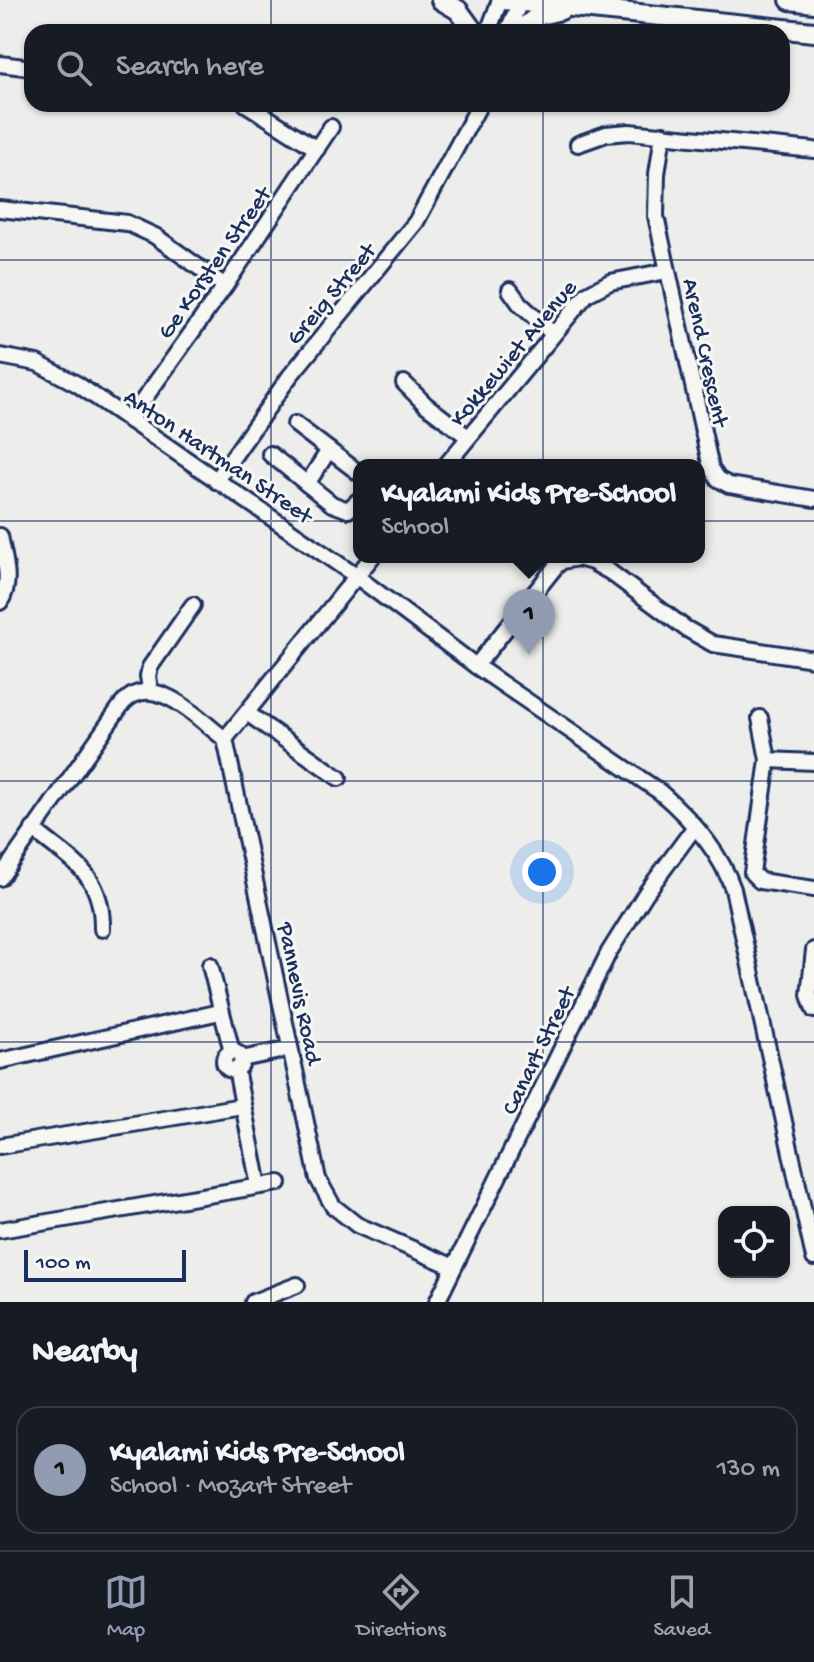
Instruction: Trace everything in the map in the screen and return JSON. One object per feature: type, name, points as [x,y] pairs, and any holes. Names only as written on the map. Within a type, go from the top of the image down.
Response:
[{"type":"main road","points":[[441,0],[458,10],[468,24]]},
{"type":"main road","points":[[511,0],[738,24]]},
{"type":"main road","points":[[790,0],[814,3]]},
{"type":"main road","points":[[528,24],[540,15],[575,7]]},
{"type":"main road","points":[[790,29],[814,32]]},
{"type":"street","points":[[494,24],[511,0]]},
{"type":"street","points":[[508,24],[511,0]]},
{"type":"street","points":[[0,64],[24,67]]},
{"type":"street","points":[[259,112],[317,149]]},
{"type":"street","name":"Greig Street","points":[[466,127],[467,112]]},
{"type":"street","name":"Greig Street","points":[[216,481],[290,376],[416,222],[475,112]]},
{"type":"street","name":"Ge Korsten Street","points":[[129,420],[225,286],[331,127]]},
{"type":"street","points":[[578,144],[614,132],[663,134],[814,150]]},
{"type":"street","name":"Arend Crescent","points":[[663,134],[655,201],[667,271],[714,473],[729,485],[814,499]]},
{"type":"street","points":[[0,209],[127,223],[155,236],[225,286]]},
{"type":"street","name":"Kokkewiet Avenue","points":[[451,459],[579,302],[610,282],[667,271]]},
{"type":"street","points":[[510,290],[553,334]]},
{"type":"street","name":"Anton Hartman Street","points":[[0,356],[20,358],[48,368],[356,576],[476,666],[660,792],[710,844],[733,889],[814,1258]]},
{"type":"street","points":[[404,383],[426,405],[468,437]]},
{"type":"street","points":[[295,424],[353,468]]},
{"type":"street","points":[[307,484],[329,450]]},
{"type":"street","points":[[270,454],[332,504],[344,510],[353,508]]},
{"type":"street","points":[[0,536],[7,582],[6,593],[0,602]]},
{"type":"street","points":[[0,878],[125,700],[150,690],[169,698],[225,739],[367,563]]},
{"type":"street","points":[[476,666],[560,563]]},
{"type":"street","points":[[592,563],[713,644],[814,659]]},
{"type":"street","points":[[150,690],[150,667],[193,605]]},
{"type":"street","points":[[247,713],[339,778]]},
{"type":"street","points":[[760,718],[768,760],[751,868],[753,876],[760,881],[814,889]]},
{"type":"street","name":"Pannevis Road","points":[[225,739],[315,1170],[333,1206],[357,1225],[454,1267]]},
{"type":"street","points":[[768,760],[814,762]]},
{"type":"street","name":"Canart Street","points":[[437,1302],[609,952],[646,893],[694,828]]},
{"type":"street","points":[[33,829],[91,881],[100,899],[102,929]]},
{"type":"street","points":[[813,1008],[809,995],[814,950]]},
{"type":"street","points":[[210,965],[220,1012],[236,1060],[259,1186]]},
{"type":"street","points":[[0,1061],[220,1012]]},
{"type":"street","points":[[236,1060],[290,1049]]},
{"type":"street","points":[[0,1146],[242,1106]]},
{"type":"street","points":[[0,1230],[279,1183]]},
{"type":"street","points":[[253,1302],[297,1285]]},
{"type":"place","name":"Kyalami Kids Pre-School","points":[[529,655]]}]
